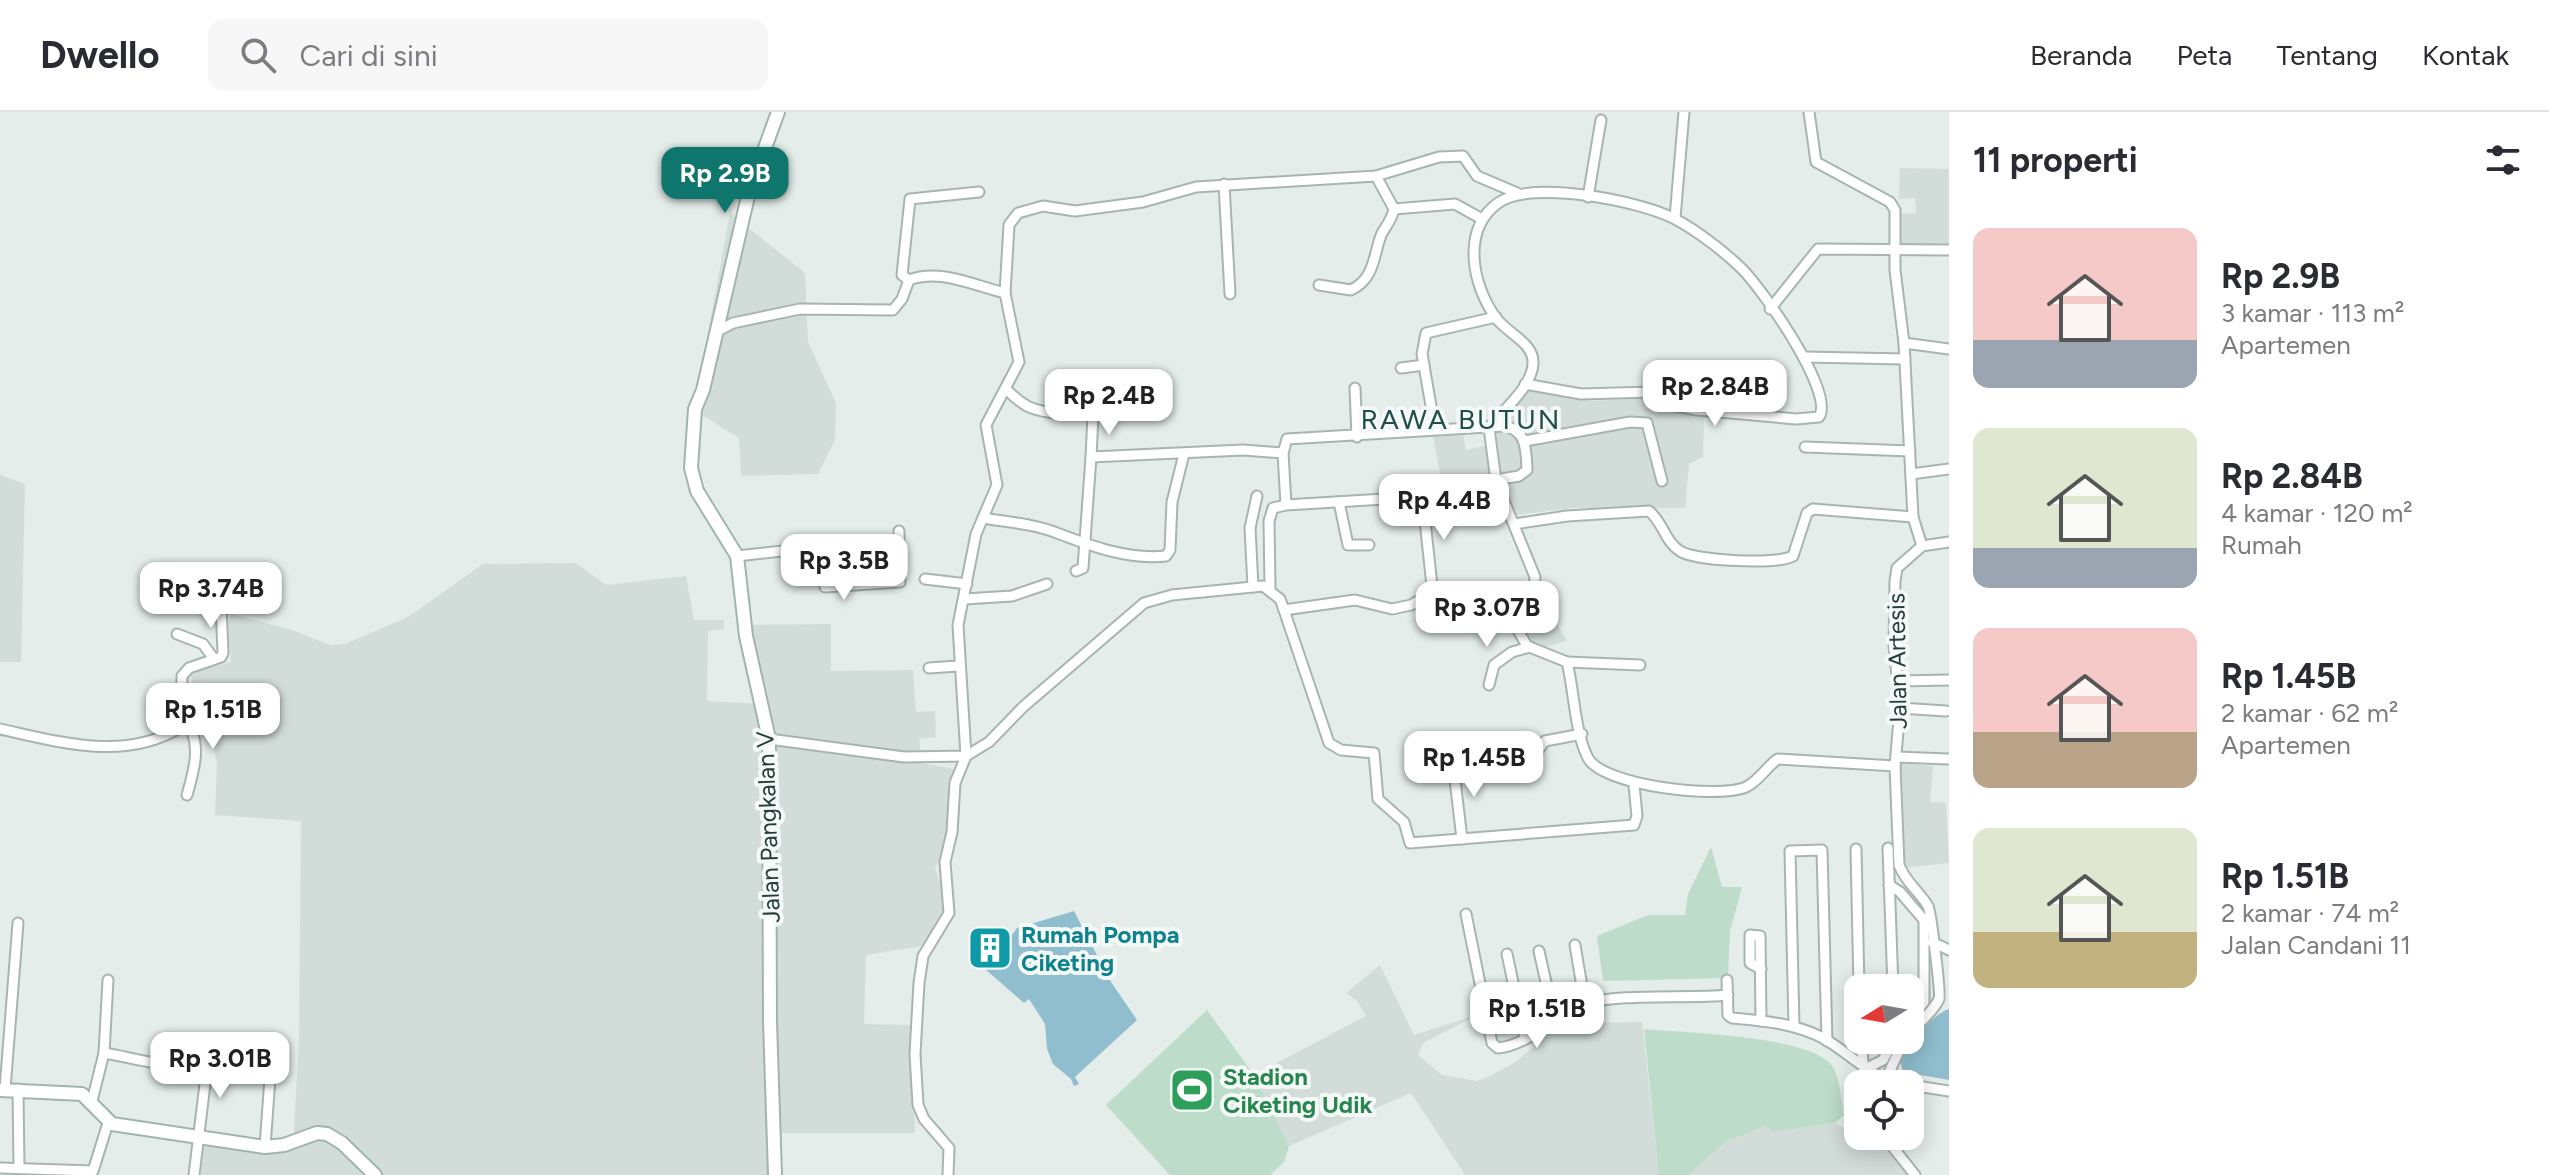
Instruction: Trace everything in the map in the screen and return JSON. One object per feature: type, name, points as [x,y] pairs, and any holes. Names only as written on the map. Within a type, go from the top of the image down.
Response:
[{"type":"street","name":"Jalan Pangkalan V","points":[[775,1175],[769,739],[746,636],[737,556],[697,491],[691,468],[695,409],[749,192],[778,112]]},
{"type":"street","points":[[1675,218],[1684,112]]},
{"type":"street","points":[[1809,112],[1816,162],[1890,202],[1895,210],[1896,289],[1904,343],[1913,517],[1922,546],[1949,542]]},
{"type":"street","points":[[1588,197],[1601,120]]},
{"type":"street","points":[[948,1175],[949,1148],[924,1119],[918,1105],[915,1054],[921,964],[949,913],[945,862],[952,832],[955,783],[966,756],[958,666],[958,625],[976,534],[997,485],[986,425],[1019,362],[1005,293],[1009,225],[1018,213],[1043,206],[1075,211],[1125,205],[1178,190],[1224,184],[1376,176],[1439,157],[1463,156],[1477,176],[1517,193]]},
{"type":"street","points":[[1376,176],[1394,209]]},
{"type":"street","points":[[1224,184],[1230,294]]},
{"type":"street","points":[[1284,610],[1292,606],[1324,606],[1355,600],[1392,609],[1452,592],[1525,601],[1534,592],[1535,577],[1496,481],[1489,428],[1525,384],[1534,364],[1531,349],[1496,317],[1476,275],[1472,251],[1482,219],[1499,202],[1517,193],[1550,191],[1588,197],[1675,218],[1740,267],[1805,357],[1823,405],[1822,412],[1815,418],[1671,407],[1652,392],[1581,394],[1525,384]]},
{"type":"street","points":[[979,192],[910,199],[902,275],[909,280],[931,275],[1005,293]]},
{"type":"street","points":[[1394,209],[1455,204],[1482,219]]},
{"type":"street","points":[[1319,285],[1351,290],[1364,281],[1378,255],[1380,238],[1394,209]]},
{"type":"street","points":[[1770,309],[1818,249],[1949,250]]},
{"type":"street","points":[[716,332],[733,323],[813,308],[893,310],[902,299],[909,280]]},
{"type":"street","points":[[1435,429],[1421,341],[1426,333],[1496,317]]},
{"type":"street","points":[[1904,343],[1949,349]]},
{"type":"street","points":[[1805,357],[1905,359]]},
{"type":"street","points":[[1401,368],[1424,365]]},
{"type":"street","points":[[1355,388],[1357,437]]},
{"type":"street","points":[[1007,390],[1028,407],[1093,415],[1128,407],[1133,396]]},
{"type":"street","points":[[1076,571],[1083,568],[1086,545],[1093,415]]},
{"type":"street","points":[[1525,441],[1630,422],[1647,423],[1662,481]]},
{"type":"street","points":[[1286,505],[1284,442],[1293,438],[1357,437],[1435,429],[1513,428],[1525,441],[1526,473],[1422,493],[1273,508],[1269,521],[1270,588],[1284,610],[1329,743],[1341,750],[1374,753],[1378,799],[1404,822],[1410,843],[1634,825],[1637,816],[1634,785]]},
{"type":"street","points":[[1805,447],[1910,451]]},
{"type":"street","points":[[1091,457],[1283,453]]},
{"type":"street","points":[[983,518],[1055,532],[1086,545],[1151,558],[1168,554],[1172,502],[1184,454]]},
{"type":"street","points":[[1911,474],[1949,469]]},
{"type":"street","points":[[1422,493],[1433,595]]},
{"type":"street","points":[[1253,587],[1250,525],[1257,496]]},
{"type":"street","points":[[1339,502],[1348,545],[1369,545]]},
{"type":"street","points":[[1514,524],[1567,516],[1649,511],[1676,550],[1689,557],[1773,561],[1793,556],[1807,513],[1813,509],[1913,517]]},
{"type":"street","points":[[1250,525],[1269,521]]},
{"type":"street","points":[[737,556],[818,547],[825,587],[900,582],[899,531]]},
{"type":"street","name":"Jalan Artesis","points":[[1922,546],[1897,568],[1894,645],[1900,708],[1896,762],[1899,865],[1904,878],[1932,916],[1932,942],[1940,998],[1924,1017]]},
{"type":"street","points":[[925,579],[967,584]]},
{"type":"street","points":[[0,729],[60,742],[135,747],[181,727],[182,676],[189,668],[223,653],[220,581]]},
{"type":"street","points":[[965,599],[1012,596],[1047,584]]},
{"type":"street","points":[[769,739],[904,757],[966,756],[989,742],[1023,707],[1144,603],[1172,595],[1270,588]]},
{"type":"street","points":[[1501,600],[1530,647],[1567,662],[1640,665]]},
{"type":"street","points":[[177,634],[203,644],[214,659]]},
{"type":"street","points":[[1489,685],[1494,665],[1512,652],[1530,647]]},
{"type":"street","points":[[1567,662],[1586,755],[1598,770],[1634,785],[1711,790],[1745,787],[1778,759],[1896,762],[1949,759]]},
{"type":"street","points":[[929,668],[958,666]]},
{"type":"street","points":[[1899,681],[1949,680]]},
{"type":"street","points":[[1900,708],[1946,711]]},
{"type":"street","points":[[183,716],[195,733],[197,758],[187,795]]},
{"type":"street","points":[[1490,762],[1531,759],[1545,741],[1582,734]]},
{"type":"street","points":[[1453,763],[1462,839]]},
{"type":"street","points":[[1888,848],[1892,974]]},
{"type":"street","points":[[1856,849],[1859,974]]},
{"type":"street","points":[[1794,1026],[1790,851],[1822,850],[1827,1041]]},
{"type":"street","points":[[1889,885],[1900,892],[1924,920],[1924,974]]},
{"type":"street","points":[[1466,914],[1492,1043],[1498,1048],[1512,1047],[1554,1018],[1585,1004],[1603,1000],[1687,999],[1728,1005],[1761,1021],[1794,1026],[1827,1041],[1868,1070]]},
{"type":"street","points":[[18,923],[8,1089],[19,1168]]},
{"type":"street","points":[[1932,942],[1949,950]]},
{"type":"street","points":[[1575,945],[1585,1004]]},
{"type":"street","points":[[1539,951],[1554,1018]]},
{"type":"street","points":[[1507,954],[1525,1039]]},
{"type":"street","points":[[1761,969],[1761,1021]]},
{"type":"street","points":[[92,1101],[104,1053],[108,980]]},
{"type":"street","points":[[1727,980],[1728,1005]]},
{"type":"street","points":[[104,1053],[167,1065],[245,1050],[270,1059],[265,1147]]},
{"type":"street","points":[[1863,1054],[1864,1070]]},
{"type":"street","points":[[1864,1067],[1883,1060],[1886,1054]]},
{"type":"street","points":[[194,1175],[208,1059]]},
{"type":"street","points":[[1924,1087],[1949,1091]]},
{"type":"street","points":[[8,1089],[70,1092],[92,1101],[108,1123],[197,1138],[265,1147],[284,1145],[317,1133],[327,1134],[342,1143],[375,1175]]},
{"type":"street","points":[[0,1168],[88,1173],[97,1168],[108,1123]]},
{"type":"street","points":[[1895,1150],[1915,1175]]},
{"type":"shaded area","points":[[1900,168],[1949,169],[1949,248],[1899,243],[1899,214],[1916,213],[1915,198],[1899,199]]},
{"type":"shaded area","points":[[730,213],[805,273],[808,342],[836,403],[835,440],[818,474],[741,476],[739,438],[694,410]]},
{"type":"shaded area","points":[[1530,390],[1592,401],[1654,397],[1664,409],[1704,415],[1703,457],[1689,464],[1685,508],[1573,508],[1515,515],[1501,473],[1496,433]]},
{"type":"shaded area","points":[[1463,432],[1466,450],[1485,446],[1504,513],[1474,522],[1462,487],[1443,488],[1433,436]]},
{"type":"shaded area","points":[[0,475],[25,484],[21,662],[0,662]]},
{"type":"shaded area","points":[[576,563],[606,585],[686,576],[694,620],[724,620],[724,629],[708,631],[707,701],[764,704],[759,692],[750,625],[831,624],[831,671],[913,670],[916,712],[935,711],[936,737],[919,739],[922,763],[960,770],[949,808],[951,838],[935,868],[943,893],[943,915],[921,946],[866,955],[864,1024],[911,1025],[915,1133],[767,1133],[770,1175],[201,1175],[202,1143],[293,1146],[299,1041],[301,821],[215,815],[217,762],[190,673],[231,662],[228,627],[231,614],[292,630],[330,645],[345,644],[408,617],[483,564]]},
{"type":"shaded area","points":[[1543,593],[1544,602],[1567,641],[1534,650],[1509,612]]},
{"type":"shaded area","points":[[1899,763],[1933,766],[1930,802],[1946,803],[1949,863],[1904,868],[1895,801]]},
{"type":"shaded area","points":[[1380,965],[1414,1035],[1480,1014],[1423,1043],[1418,1055],[1442,1075],[1477,1081],[1492,1075],[1514,1063],[1563,1023],[1642,1022],[1659,1175],[1465,1175],[1411,1093],[1289,1146],[1254,1075],[1366,1016],[1357,1001],[1346,993]]},
{"type":"shaded area","points":[[1835,1123],[1844,1128],[1844,1150],[1888,1150],[1911,1175],[1688,1175],[1727,1141],[1767,1126],[1774,1132]]},
{"type":"green space","points":[[1711,847],[1722,887],[1742,887],[1730,931],[1728,978],[1603,981],[1597,936],[1648,915],[1685,915],[1688,894]]},
{"type":"green space","name":"Stadion Ciketing Udik","points":[[1207,1010],[1254,1075],[1289,1146],[1284,1162],[1270,1175],[1170,1175],[1106,1105]]},
{"type":"green space","points":[[1644,1029],[1774,1042],[1821,1056],[1833,1067],[1844,1115],[1835,1123],[1774,1132],[1766,1126],[1727,1141],[1688,1175],[1659,1175]]},
{"type":"water","points":[[1074,911],[1111,982],[1137,1020],[1075,1077],[1079,1084],[1074,1086],[1071,1079],[1053,1064],[1047,1049],[1045,1024],[1029,999],[1024,1003],[985,969],[986,963],[994,959],[1017,928]]},
{"type":"water","points":[[1949,1009],[1949,1080],[1924,1076],[1924,1070],[1902,1070],[1900,1061],[1905,1054],[1924,1054],[1924,1029]]},
{"type":"place","name":"Rumah Pompa Ciketing","points":[[990,948]]},
{"type":"place","name":"Stadion Ciketing Udik","points":[[1192,1090]]},
{"type":"district","name":"RAWA BUTUN","points":[[1461,419]]}]
